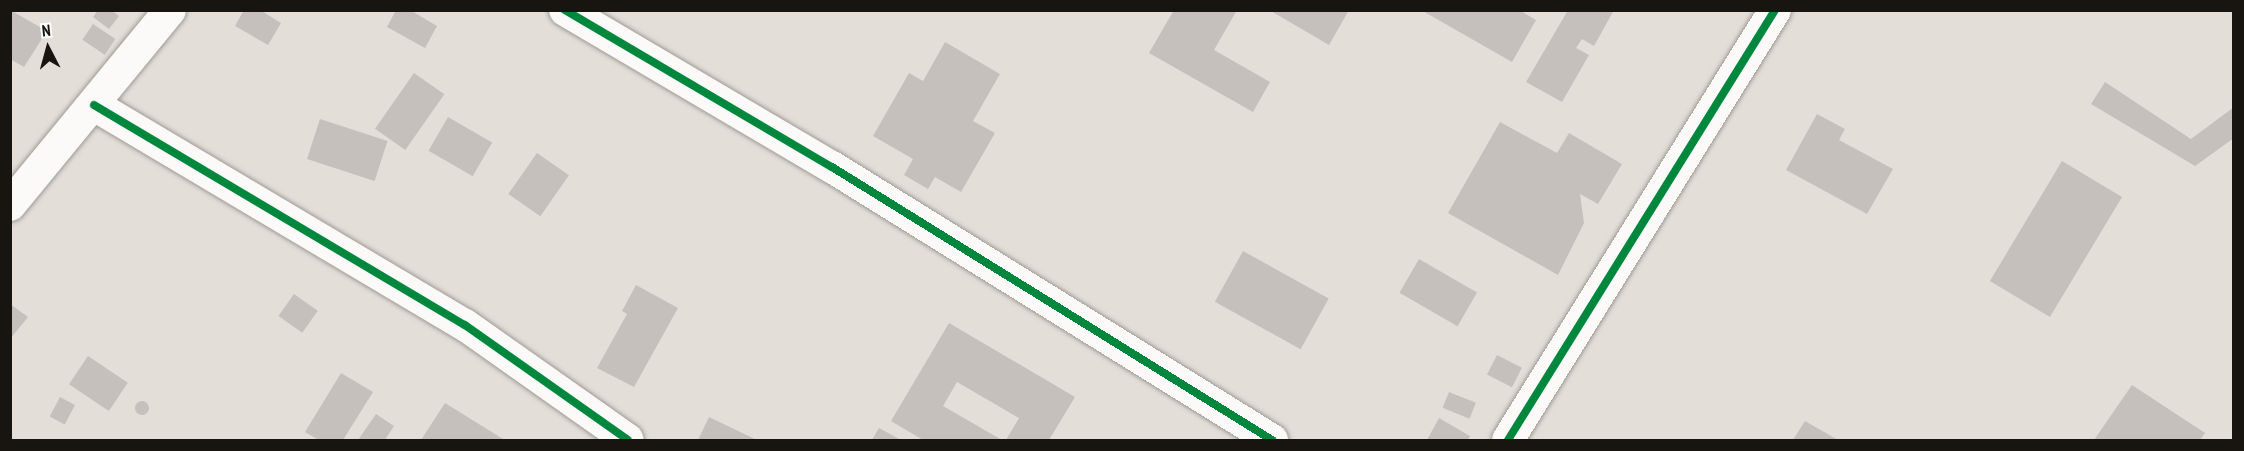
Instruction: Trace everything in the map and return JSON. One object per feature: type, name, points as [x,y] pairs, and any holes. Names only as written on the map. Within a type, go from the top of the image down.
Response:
[{"type":"street","points":[[10,205],[170,10]]},
{"type":"street","points":[[565,10],[832,167],[1272,441]]},
{"type":"street","points":[[1508,441],[1775,10]]},
{"type":"street","points":[[94,105],[465,325],[628,441]]},
{"type":"building","points":[[10,10],[47,31],[24,67],[10,59]]},
{"type":"building","points":[[98,10],[111,10],[119,16],[109,29],[93,17]]},
{"type":"building","points":[[244,10],[260,10],[281,23],[268,45],[235,26]]},
{"type":"building","points":[[396,10],[410,10],[437,26],[425,48],[387,27]]},
{"type":"building","points":[[1174,10],[1237,10],[1214,50],[1270,82],[1253,112],[1149,53]]},
{"type":"building","points":[[1269,10],[1349,10],[1329,45]]},
{"type":"building","points":[[1421,10],[1519,10],[1536,20],[1512,62]]},
{"type":"building","points":[[1568,10],[1614,10],[1594,46],[1582,39],[1576,48],[1589,55],[1562,102],[1526,82]]},
{"type":"building","points":[[93,24],[115,39],[105,55],[82,40]]},
{"type":"building","points":[[945,42],[1000,74],[973,121],[995,133],[961,192],[935,177],[928,189],[904,175],[913,159],[873,136],[909,73],[923,81]]},
{"type":"building","points":[[414,73],[444,94],[405,150],[375,129]]},
{"type":"building","points":[[2105,82],[2191,139],[2234,107],[2234,138],[2195,166],[2091,104]]},
{"type":"building","points":[[1817,114],[1845,129],[1839,140],[1893,169],[1867,214],[1786,170]]},
{"type":"building","points":[[448,117],[492,142],[473,176],[428,151]]},
{"type":"building","points":[[320,119],[388,141],[375,181],[307,159]]},
{"type":"building","points":[[1500,122],[1557,153],[1569,133],[1622,164],[1598,204],[1580,194],[1584,223],[1558,275],[1448,213]]},
{"type":"building","points":[[537,153],[569,175],[540,216],[508,194]]},
{"type":"building","points":[[2062,161],[2122,197],[2050,317],[1990,281]]},
{"type":"building","points":[[1243,251],[1329,299],[1301,349],[1215,302]]},
{"type":"building","points":[[1419,259],[1477,292],[1458,326],[1400,293]]},
{"type":"building","points":[[636,285],[678,308],[634,387],[597,368],[627,314],[622,311]]},
{"type":"building","points":[[294,294],[318,311],[302,333],[279,316]]},
{"type":"building","points":[[10,304],[28,317],[10,339]]},
{"type":"building","points":[[949,323],[1075,397],[1049,440],[1006,440],[1019,418],[957,382],[943,406],[1002,440],[923,440],[891,421]]},
{"type":"building","points":[[1497,355],[1522,368],[1512,387],[1487,375]]},
{"type":"building","points":[[88,356],[128,383],[109,411],[69,384]]},
{"type":"building","points":[[341,373],[373,392],[343,440],[319,440],[305,432]]},
{"type":"building","points":[[2132,385],[2205,433],[2200,440],[2094,440]]},
{"type":"building","points":[[1449,392],[1476,403],[1470,419],[1443,408]]},
{"type":"building","points":[[60,397],[75,405],[65,424],[50,416]]},
{"type":"building","points":[[142,401],[147,403],[149,408],[147,413],[142,415],[137,413],[135,408],[137,403]]},
{"type":"building","points":[[445,403],[503,439],[421,440]]},
{"type":"building","points":[[376,414],[394,426],[385,440],[358,440]]},
{"type":"building","points":[[709,417],[757,440],[698,440]]},
{"type":"building","points":[[1439,418],[1470,436],[1468,440],[1427,440]]},
{"type":"building","points":[[1805,421],[1838,440],[1793,440]]},
{"type":"building","points":[[879,428],[901,440],[872,440]]},
{"type":"cycle path","points":[[565,10],[832,167],[1272,440]]},
{"type":"cycle path","points":[[1508,440],[1775,10]]},
{"type":"cycle path","points":[[94,105],[465,325],[628,440]]}]
